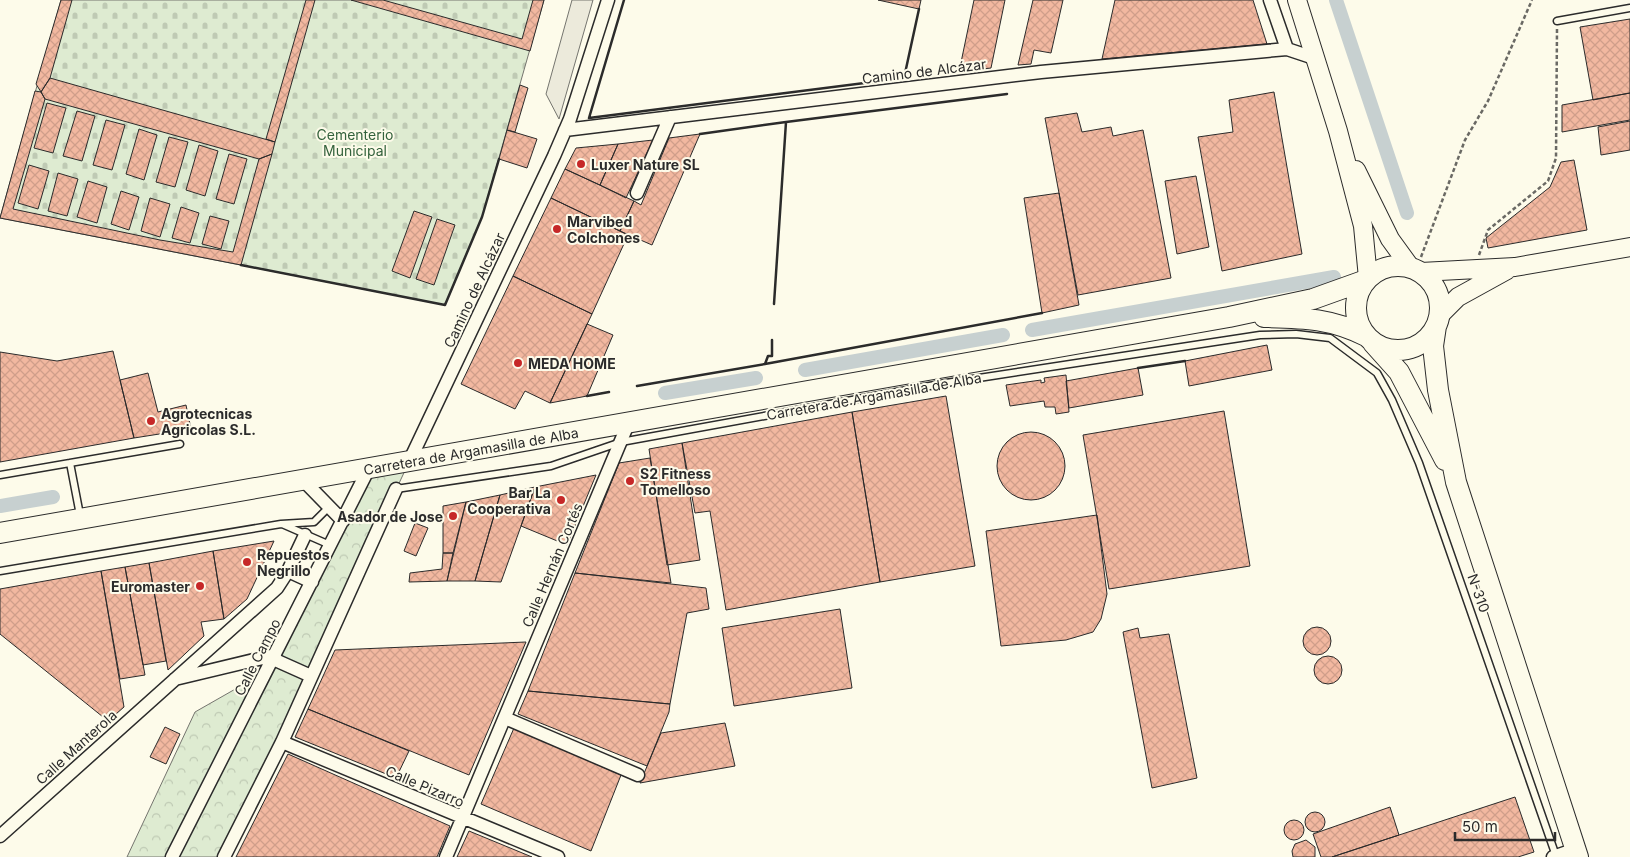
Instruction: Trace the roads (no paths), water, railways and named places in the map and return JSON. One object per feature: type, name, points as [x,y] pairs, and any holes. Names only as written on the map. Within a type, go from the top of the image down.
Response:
[{"type":"highway","points":[[1230,317],[1313,299],[1367,279],[1388,267],[1415,270],[1432,284],[1439,298],[1438,321],[1433,346],[1437,381],[1456,482],[1577,853]]},
{"type":"highway","points":[[1367,279],[1356,302],[1358,320],[1369,338],[1399,372],[1456,482]]},
{"type":"highway","name":"Carretera de Argamasilla de Alba","points":[[0,533],[409,462],[624,433],[1230,317]]},
{"type":"highway","points":[[1230,317],[1314,318],[1345,325],[1385,348],[1407,348],[1427,338],[1438,321]]},
{"type":"main road","points":[[1297,0],[1317,59],[1363,226],[1367,279]]},
{"type":"main road","points":[[1338,131],[1390,239],[1415,270],[1515,266],[1630,247]]},
{"type":"main road","points":[[1438,321],[1458,297],[1515,266]]},
{"type":"street","name":"Camino de Alcázar","points":[[409,462],[565,130],[608,0]]},
{"type":"street","points":[[1270,0],[1287,49],[1317,59]]},
{"type":"street","name":"Camino de Alcázar","points":[[565,130],[1042,72],[1287,49]]},
{"type":"street","points":[[638,193],[670,117]]},
{"type":"street","name":"Calle Hernán Cortés","points":[[446,857],[624,433]]},
{"type":"street","name":"Calle Campo","points":[[172,857],[368,470]]},
{"type":"street","points":[[304,481],[343,521]]},
{"type":"street","points":[[224,857],[282,742],[396,489]]},
{"type":"street","name":"Calle Manterola","points":[[0,836],[277,588],[288,571],[305,535]]},
{"type":"street","points":[[288,571],[312,582]]},
{"type":"street","points":[[274,657],[311,676]]},
{"type":"street","name":"Calle Manterola","points":[[173,680],[274,657]]},
{"type":"street","points":[[505,718],[638,775]]},
{"type":"street","name":"Calle Pizarro","points":[[282,742],[558,857]]},
{"type":"street","points":[[1555,856],[1577,853]]},
{"type":"lane","points":[[1557,21],[1630,8]]},
{"type":"lane","name":"Carretera de Argamasilla de Alba","points":[[396,489],[551,466],[624,433],[1260,335],[1296,334],[1330,338],[1353,353]]},
{"type":"lane","name":"N-310","points":[[1353,353],[1377,372],[1392,400],[1419,463],[1555,856]]},
{"type":"lane","points":[[0,475],[180,444]]},
{"type":"lane","points":[[70,463],[81,519]]},
{"type":"lane","points":[[0,571],[281,524],[314,522],[329,507]]},
{"type":"lane","points":[[281,524],[331,545]]},
{"type":"waterway","points":[[1336,0],[1407,213]]},
{"type":"waterway","points":[[1032,330],[1334,277]]},
{"type":"waterway","points":[[805,370],[1003,335]]},
{"type":"waterway","points":[[665,393],[756,378]]},
{"type":"waterway","points":[[0,506],[53,497]]},
{"type":"place","name":"Luxer Nature SL","points":[[581,164]]},
{"type":"place","name":"Marvibed Colchones","points":[[557,229]]},
{"type":"place","name":"MEDA HOME","points":[[518,363]]},
{"type":"place","name":"Agrotecnicas Agricolas S.L.","points":[[151,421]]},
{"type":"place","name":"S2 Fitness Tomelloso","points":[[630,481]]},
{"type":"place","name":"Bar La Cooperativa","points":[[561,500]]},
{"type":"place","name":"Asador de Jose","points":[[453,516]]},
{"type":"place","name":"Repuestos Negrillo","points":[[247,562]]},
{"type":"place","name":"Euromaster","points":[[200,586]]},
{"type":"park label","name":"Cementerio Municipal","points":[[355,142]]}]
